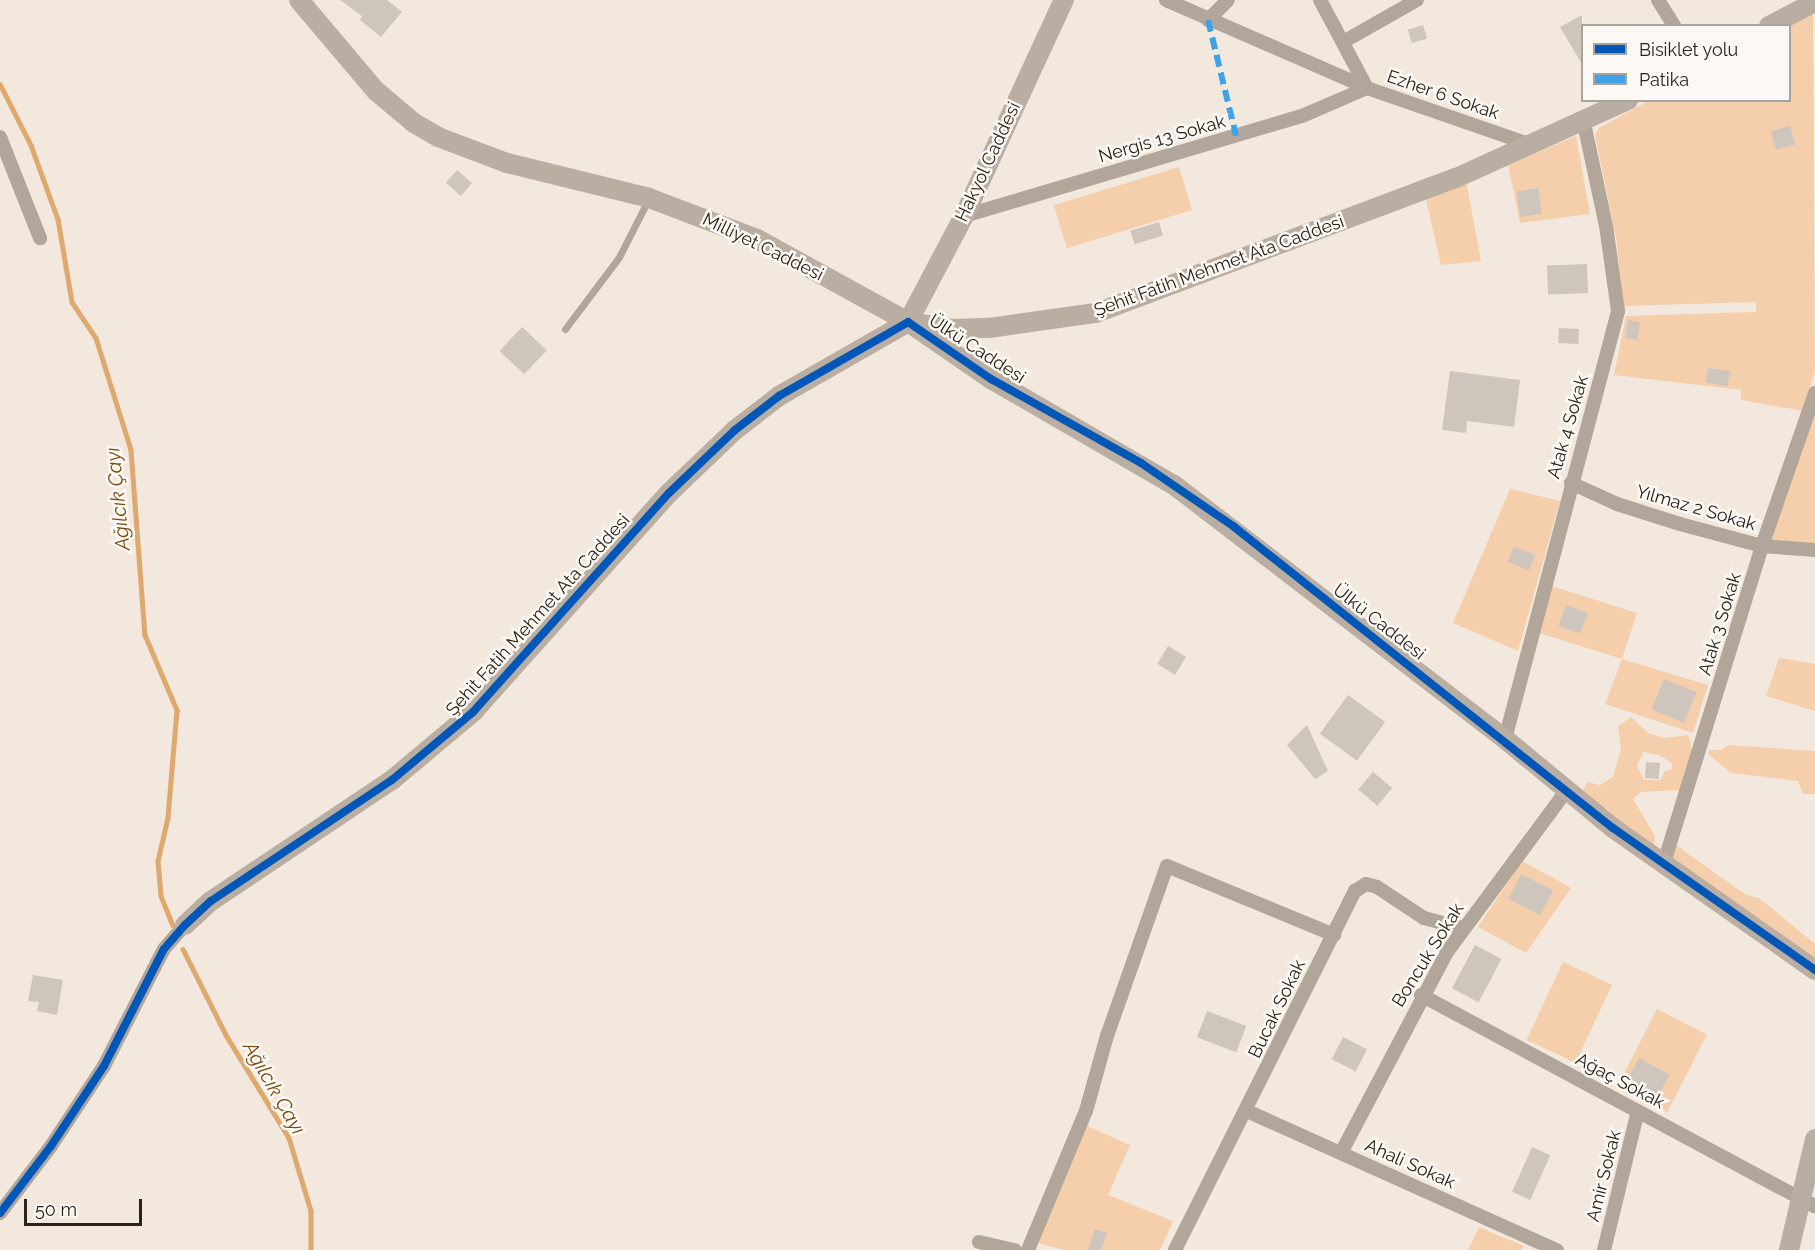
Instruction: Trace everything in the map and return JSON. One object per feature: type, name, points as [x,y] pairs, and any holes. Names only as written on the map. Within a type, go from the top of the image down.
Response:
[{"type":"street","name":"Milliyet Caddesi","points":[[299,0],[350,63],[414,123],[471,151],[649,198],[757,239],[908,322]]},
{"type":"street","name":"Hakyol Caddesi","points":[[908,322],[964,216],[1064,0]]},
{"type":"street","points":[[1166,0],[1367,88]]},
{"type":"street","points":[[1208,20],[1228,0]]},
{"type":"street","name":"Ezher 6 Sokak","points":[[1320,0],[1367,88],[1534,146]]},
{"type":"street","points":[[1343,42],[1417,0]]},
{"type":"street","points":[[1658,0],[1673,24]]},
{"type":"street","points":[[1773,24],[1815,2]]},
{"type":"street","name":"Nergis 13 Sokak","points":[[964,216],[1302,116],[1367,88]]},
{"type":"street","name":"Şehit Fatih Mehmet Ata Caddesi","points":[[185,925],[211,901],[392,780],[473,712],[669,493],[735,430],[779,396],[908,322],[953,329],[989,328],[1096,313],[1534,146],[1624,102]]},
{"type":"street","name":"Atak 4 Sokak","points":[[1505,739],[1618,311],[1606,226],[1584,123]]},
{"type":"street","points":[[0,137],[40,238]]},
{"type":"street","name":"Ülkü Caddesi","points":[[908,322],[992,379],[1174,484],[1505,739],[1663,866],[1815,970]]},
{"type":"street","name":"Atak 3 Sokak","points":[[1663,866],[1762,546],[1815,393]]},
{"type":"street","name":"Yılmaz 2 Sokak","points":[[1571,483],[1617,504],[1762,546],[1815,550]]},
{"type":"street","name":"Boncuk Sokak","points":[[1341,1153],[1421,995],[1462,928],[1567,790]]},
{"type":"street","points":[[1028,1250],[1086,1111],[1107,1036],[1167,866],[1334,934]]},
{"type":"street","name":"Bucak Sokak","points":[[1175,1250],[1247,1111],[1355,891],[1366,884],[1424,918],[1462,928]]},
{"type":"street","points":[[0,1213],[51,1146],[104,1066],[164,949],[185,925]]},
{"type":"street","name":"Ağaç Sokak","points":[[1421,995],[1808,1203]]},
{"type":"street","name":"Ahali Sokak","points":[[1247,1111],[1557,1250]]},
{"type":"street","name":"Amir Sokak","points":[[1604,1250],[1638,1111]]},
{"type":"street","points":[[1789,1250],[1808,1203],[1815,1139]]},
{"type":"street","points":[[979,1242],[1015,1250]]},
{"type":"lane","points":[[566,328],[619,257],[649,198]]},
{"type":"shaded area","points":[[1813,14],[1815,371],[1803,411],[1741,400],[1741,390],[1614,375],[1626,316],[1756,312],[1756,302],[1624,306],[1616,238],[1595,135],[1599,128],[1646,102],[1791,102],[1791,25]]},
{"type":"shaded area","points":[[1576,136],[1590,214],[1520,223],[1508,165]]},
{"type":"shaded area","points":[[1179,167],[1192,210],[1067,248],[1054,205]]},
{"type":"shaded area","points":[[1466,180],[1481,261],[1441,265],[1425,195]]},
{"type":"shaded area","points":[[1815,412],[1815,545],[1769,539]]},
{"type":"shaded area","points":[[1510,489],[1560,501],[1518,651],[1453,623]]},
{"type":"shaded area","points":[[1552,586],[1637,613],[1622,659],[1539,633]]},
{"type":"shaded area","points":[[1779,658],[1815,664],[1815,711],[1766,696]]},
{"type":"shaded area","points":[[1622,659],[1708,685],[1693,733],[1605,704]]},
{"type":"shaded area","points":[[1631,717],[1648,733],[1664,738],[1688,735],[1693,753],[1680,790],[1641,792],[1633,799],[1655,836],[1654,847],[1618,823],[1607,809],[1595,807],[1582,793],[1587,782],[1600,785],[1613,777],[1621,749],[1618,726]],"holes":[[[1643,752],[1659,755],[1672,763],[1672,769],[1665,771],[1660,780],[1644,780],[1637,766]]]},
{"type":"shaded area","points":[[1729,745],[1815,751],[1815,794],[1803,794],[1798,781],[1731,773],[1708,754],[1709,750],[1721,750]]},
{"type":"shaded area","points":[[1673,843],[1746,895],[1759,898],[1815,944],[1815,958],[1683,871],[1665,851]]},
{"type":"shaded area","points":[[1522,861],[1571,888],[1526,953],[1478,927]]},
{"type":"shaded area","points":[[1563,962],[1612,985],[1576,1063],[1527,1040]]},
{"type":"shaded area","points":[[1657,1009],[1707,1034],[1667,1112],[1618,1087]]},
{"type":"shaded area","points":[[1087,1126],[1130,1145],[1108,1195],[1173,1221],[1160,1250],[1065,1250],[1037,1243]]},
{"type":"shaded area","points":[[1479,1227],[1524,1246],[1522,1250],[1468,1250]]},
{"type":"building","points":[[340,0],[387,0],[402,12],[381,37],[360,20],[362,16]]},
{"type":"building","points":[[1582,15],[1581,62],[1560,27]]},
{"type":"building","points":[[1423,25],[1427,38],[1412,43],[1408,30]]},
{"type":"building","points":[[1790,126],[1795,144],[1776,150],[1771,132]]},
{"type":"building","points":[[457,170],[472,183],[461,196],[446,183]]},
{"type":"building","points":[[1538,188],[1542,214],[1520,217],[1516,191]]},
{"type":"building","points":[[1159,222],[1163,235],[1134,244],[1130,231]]},
{"type":"building","points":[[1587,264],[1588,293],[1548,294],[1547,265]]},
{"type":"building","points":[[1628,320],[1640,322],[1637,340],[1625,338]]},
{"type":"building","points":[[522,327],[547,350],[524,374],[499,351]]},
{"type":"building","points":[[1559,328],[1579,329],[1578,344],[1558,343]]},
{"type":"building","points":[[1708,368],[1730,371],[1728,386],[1706,383]]},
{"type":"building","points":[[1450,371],[1520,380],[1514,427],[1467,421],[1466,433],[1442,430]]},
{"type":"building","points":[[1514,546],[1535,555],[1529,571],[1507,562]]},
{"type":"building","points":[[1566,605],[1588,613],[1580,634],[1558,626]]},
{"type":"building","points":[[1168,646],[1186,657],[1175,675],[1157,664]]},
{"type":"building","points":[[1664,679],[1696,692],[1684,723],[1652,710]]},
{"type":"building","points":[[1348,695],[1385,722],[1357,761],[1320,734]]},
{"type":"building","points":[[1307,725],[1328,771],[1315,779],[1287,745]]},
{"type":"building","points":[[1646,762],[1660,763],[1659,779],[1645,778]]},
{"type":"building","points":[[1373,772],[1392,788],[1377,806],[1358,790]]},
{"type":"building","points":[[1521,874],[1553,890],[1540,915],[1508,899]]},
{"type":"building","points":[[1475,945],[1501,959],[1478,1002],[1452,988]]},
{"type":"building","points":[[33,975],[63,980],[57,1015],[37,1011],[39,1002],[28,1001]]},
{"type":"building","points":[[1207,1011],[1246,1026],[1236,1052],[1197,1037]]},
{"type":"building","points":[[1343,1037],[1367,1049],[1356,1072],[1332,1059]]},
{"type":"building","points":[[1639,1058],[1670,1075],[1657,1099],[1626,1082]]},
{"type":"building","points":[[1532,1147],[1550,1155],[1530,1200],[1512,1192]]},
{"type":"building","points":[[1095,1229],[1107,1233],[1101,1250],[1088,1250]]},
{"type":"waterway","name":"Ağılcık Çayı","points":[[0,84],[31,145],[58,219],[72,302],[96,338],[131,450],[145,635],[177,710],[168,818],[158,861],[161,896],[173,925]]},
{"type":"waterway","name":"Ağılcık Çayı","points":[[183,949],[226,1035],[289,1138],[311,1211],[311,1250]]},
{"type":"marked path","points":[[1208,20],[1236,136]]},
{"type":"cycle path","points":[[0,1213],[51,1146],[104,1066],[164,949],[185,925],[211,901],[392,780],[473,712],[669,493],[735,430],[779,396],[908,322],[991,379],[1141,463],[1233,526],[1613,828],[1815,970]]}]
